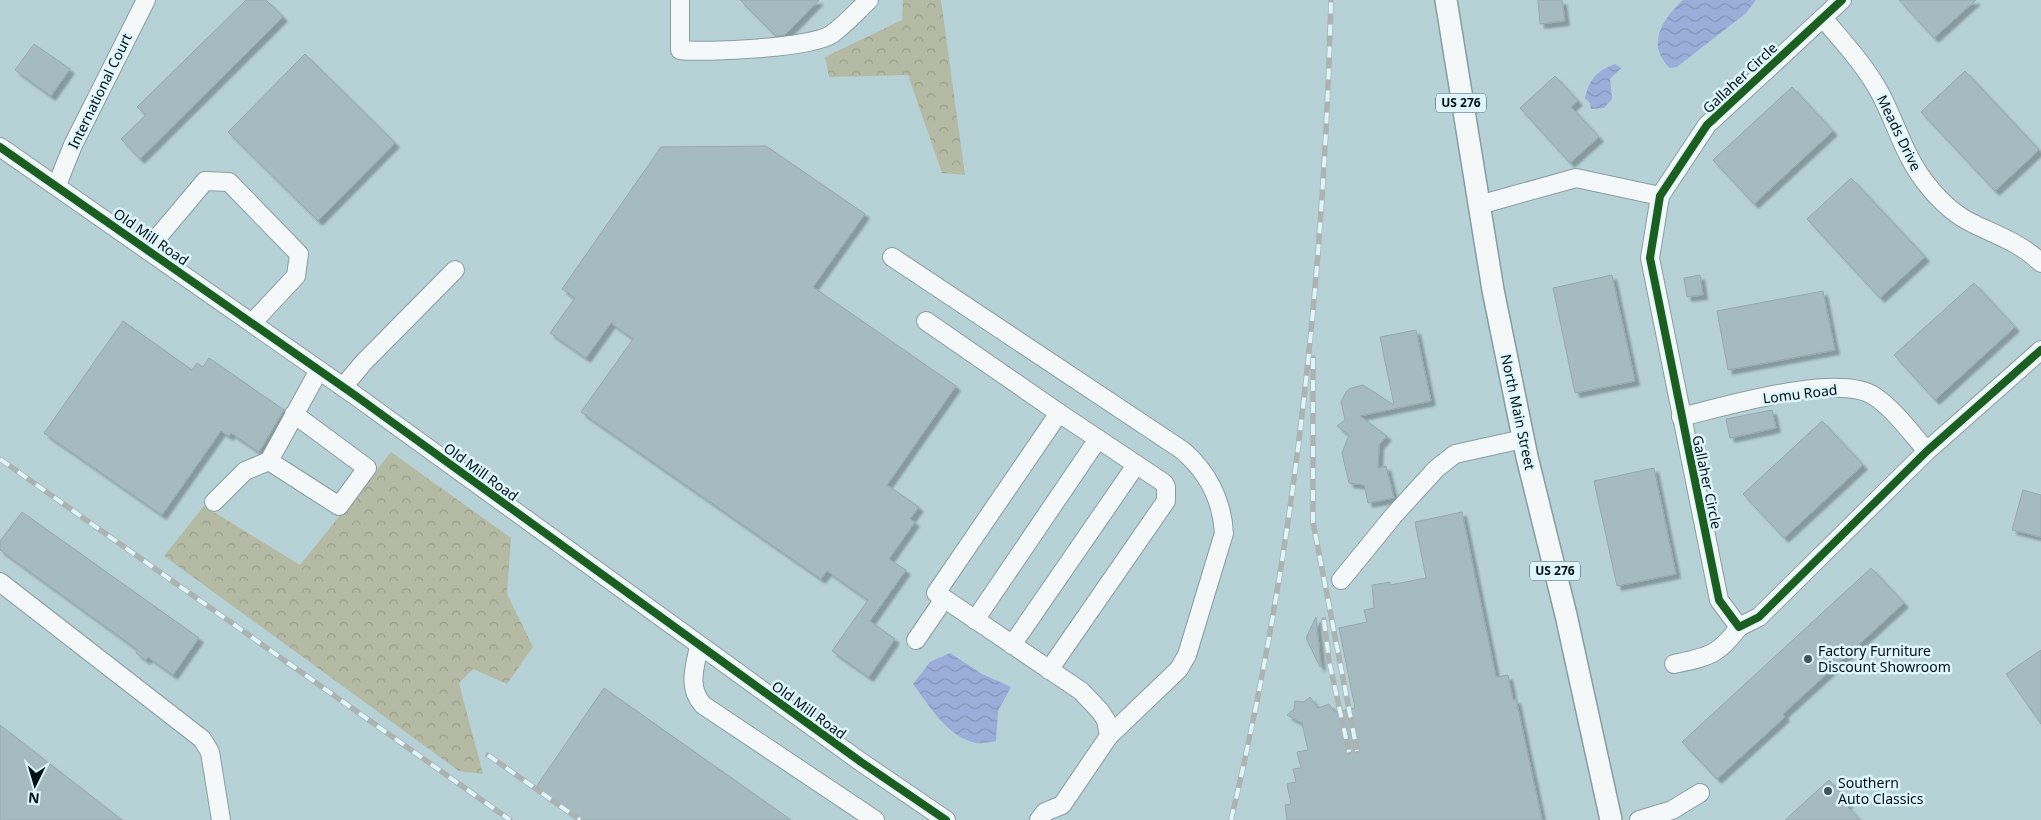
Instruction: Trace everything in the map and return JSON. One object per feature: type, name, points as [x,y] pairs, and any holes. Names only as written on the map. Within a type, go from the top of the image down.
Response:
[{"type":"main road","name":"North Main Street","points":[[1446,0],[1493,290],[1523,439],[1566,615],[1610,820]]},
{"type":"street","name":"International Court","points":[[56,185],[72,145],[146,0]]},
{"type":"street","points":[[680,0],[680,50],[699,52],[799,44],[831,35],[869,0]]},
{"type":"street","name":"Gallaher Circle","points":[[1739,627],[1719,600],[1650,258],[1660,196],[1707,125],[1842,0]]},
{"type":"street","name":"Meads Drive","points":[[1823,18],[1865,68],[1881,95],[1912,164],[1929,188],[1948,207],[1968,220],[2004,236],[2041,263]]},
{"type":"street","name":"Old Mill Road","points":[[0,146],[252,322],[869,768],[946,820]]},
{"type":"street","points":[[1479,205],[1576,178],[1660,196]]},
{"type":"street","points":[[148,250],[205,181],[229,182],[299,254],[296,276],[252,322]]},
{"type":"street","points":[[892,257],[1182,450],[1202,470],[1212,488],[1223,524],[1222,543],[1187,655],[1179,670],[1109,736],[1063,813],[1045,812],[1039,820]]},
{"type":"street","points":[[343,387],[364,362],[455,270]]},
{"type":"street","points":[[926,321],[1164,483],[1166,488],[1166,501],[1049,670]]},
{"type":"street","points":[[1674,664],[1708,656],[1726,645],[1739,627],[1759,617],[1927,451],[2041,350]]},
{"type":"street","points":[[214,502],[245,471],[269,461],[318,370]]},
{"type":"street","name":"Lomu Road","points":[[1681,417],[1766,397],[1820,389],[1858,388],[1874,396],[1927,451]]},
{"type":"street","points":[[1060,413],[936,594],[1093,702],[1106,720],[1109,736]]},
{"type":"street","points":[[269,461],[339,506],[367,468],[294,414]]},
{"type":"street","points":[[975,620],[1098,439]]},
{"type":"street","points":[[1341,580],[1394,515],[1441,465],[1455,454],[1523,439]]},
{"type":"street","points":[[1012,645],[1136,465]]},
{"type":"street","points":[[0,582],[202,739],[210,752],[221,820]]},
{"type":"street","points":[[916,640],[944,599]]},
{"type":"street","points":[[699,646],[693,688],[696,697],[703,705],[875,820]]},
{"type":"street","points":[[1640,820],[1672,810],[1700,793]]},
{"type":"green space","points":[[903,0],[941,0],[965,175],[942,173],[908,75],[829,77],[825,57],[902,20]]},
{"type":"green space","points":[[391,452],[511,538],[507,594],[533,647],[507,684],[473,669],[459,683],[483,774],[459,771],[164,556],[204,506],[300,565]]},
{"type":"water","points":[[1683,0],[1756,0],[1746,13],[1677,67],[1670,68],[1659,50],[1658,41],[1664,23]]},
{"type":"water","points":[[1615,64],[1621,68],[1610,79],[1612,99],[1604,108],[1591,109],[1590,103],[1585,98],[1589,85],[1603,69]]},
{"type":"water","points":[[950,653],[982,674],[1011,687],[998,711],[996,741],[976,743],[956,734],[932,710],[913,684],[930,662]]},
{"type":"building","points":[[246,0],[266,0],[283,17],[140,159],[121,139],[146,115],[137,107]]},
{"type":"building","points":[[740,0],[819,0],[785,35],[776,36]]},
{"type":"building","points":[[1538,0],[1562,0],[1565,21],[1540,24]]},
{"type":"building","points":[[1899,0],[1976,0],[1934,38]]},
{"type":"building","points":[[34,44],[70,69],[51,96],[15,70]]},
{"type":"building","points":[[305,54],[395,143],[318,221],[228,132]]},
{"type":"building","points":[[1965,71],[2039,150],[1995,191],[1921,112]]},
{"type":"building","points":[[1555,76],[1578,101],[1571,107],[1599,137],[1570,163],[1520,108]]},
{"type":"building","points":[[1792,87],[1833,131],[1754,204],[1713,160]]},
{"type":"building","points":[[766,146],[865,214],[813,287],[956,386],[887,485],[919,507],[910,519],[915,522],[889,559],[906,570],[870,621],[895,639],[869,677],[832,651],[868,600],[827,571],[821,579],[581,412],[633,339],[611,323],[586,358],[550,333],[575,298],[562,289],[661,147]]},
{"type":"building","points":[[1851,178],[1925,257],[1880,298],[1807,219]]},
{"type":"building","points":[[1612,275],[1635,381],[1575,393],[1553,288]]},
{"type":"building","points":[[1700,275],[1703,295],[1687,297],[1684,278]]},
{"type":"building","points":[[1974,283],[2015,327],[1935,400],[1894,355]]},
{"type":"building","points":[[1823,291],[1835,350],[1728,370],[1717,311]]},
{"type":"building","points":[[123,321],[192,370],[197,363],[203,367],[209,358],[284,410],[259,452],[231,433],[229,436],[221,431],[162,515],[44,433]]},
{"type":"building","points":[[1416,330],[1431,401],[1360,416],[1387,436],[1379,445],[1378,468],[1386,466],[1394,498],[1368,503],[1364,485],[1349,483],[1342,453],[1349,435],[1337,426],[1345,420],[1341,402],[1346,392],[1351,388],[1363,385],[1394,405],[1380,337]]},
{"type":"building","points":[[1772,410],[1776,428],[1730,438],[1726,419]]},
{"type":"building","points":[[1822,421],[1863,465],[1784,538],[1743,494]]},
{"type":"building","points":[[1654,468],[1676,574],[1617,586],[1594,481]]},
{"type":"building","points":[[2023,490],[2041,495],[2041,537],[2012,530]]},
{"type":"building","points":[[22,512],[199,638],[173,675],[148,657],[146,660],[136,653],[138,650],[0,550],[0,541]]},
{"type":"building","points":[[1462,512],[1496,677],[1508,675],[1513,700],[1516,699],[1542,820],[1287,820],[1285,805],[1291,804],[1287,784],[1296,782],[1293,769],[1301,768],[1297,752],[1308,750],[1302,723],[1287,715],[1294,709],[1295,701],[1304,702],[1310,697],[1318,708],[1329,704],[1335,712],[1355,708],[1339,628],[1367,622],[1364,610],[1374,608],[1372,585],[1390,582],[1390,585],[1426,578],[1415,522]]},
{"type":"building","name":"Factory Furniture Discount Showroom","points":[[1871,568],[1904,603],[1783,714],[1785,717],[1717,779],[1682,742]]},
{"type":"building","points":[[1316,617],[1321,666],[1320,667],[1306,638]]},
{"type":"building","points":[[2041,650],[2041,724],[2006,674]]},
{"type":"building","points":[[604,688],[791,820],[582,820],[536,787]]},
{"type":"building","points":[[0,725],[122,820],[0,820]]},
{"type":"building","name":"Southern Auto Classics","points":[[1829,780],[1849,802],[1846,805],[1860,820],[1785,820]]},
{"type":"railway","points":[[1231,820],[1273,617],[1302,413],[1313,310],[1321,206],[1331,0]]},
{"type":"railway","points":[[1313,358],[1313,522],[1357,751]]},
{"type":"railway","points":[[0,459],[510,820]]},
{"type":"railway","points":[[1324,620],[1329,661],[1349,752]]},
{"type":"railway","points":[[488,755],[580,820]]},
{"type":"cycle path","points":[[1842,0],[1707,125],[1660,196],[1650,258],[1719,600],[1739,627],[1759,617],[1927,451],[2041,350]]},
{"type":"cycle path","points":[[0,147],[356,396],[861,762],[946,820]]},
{"type":"place","name":"Factory Furniture Discount Showroom","points":[[1808,659]]},
{"type":"place","name":"Southern Auto Classics","points":[[1828,791]]}]
